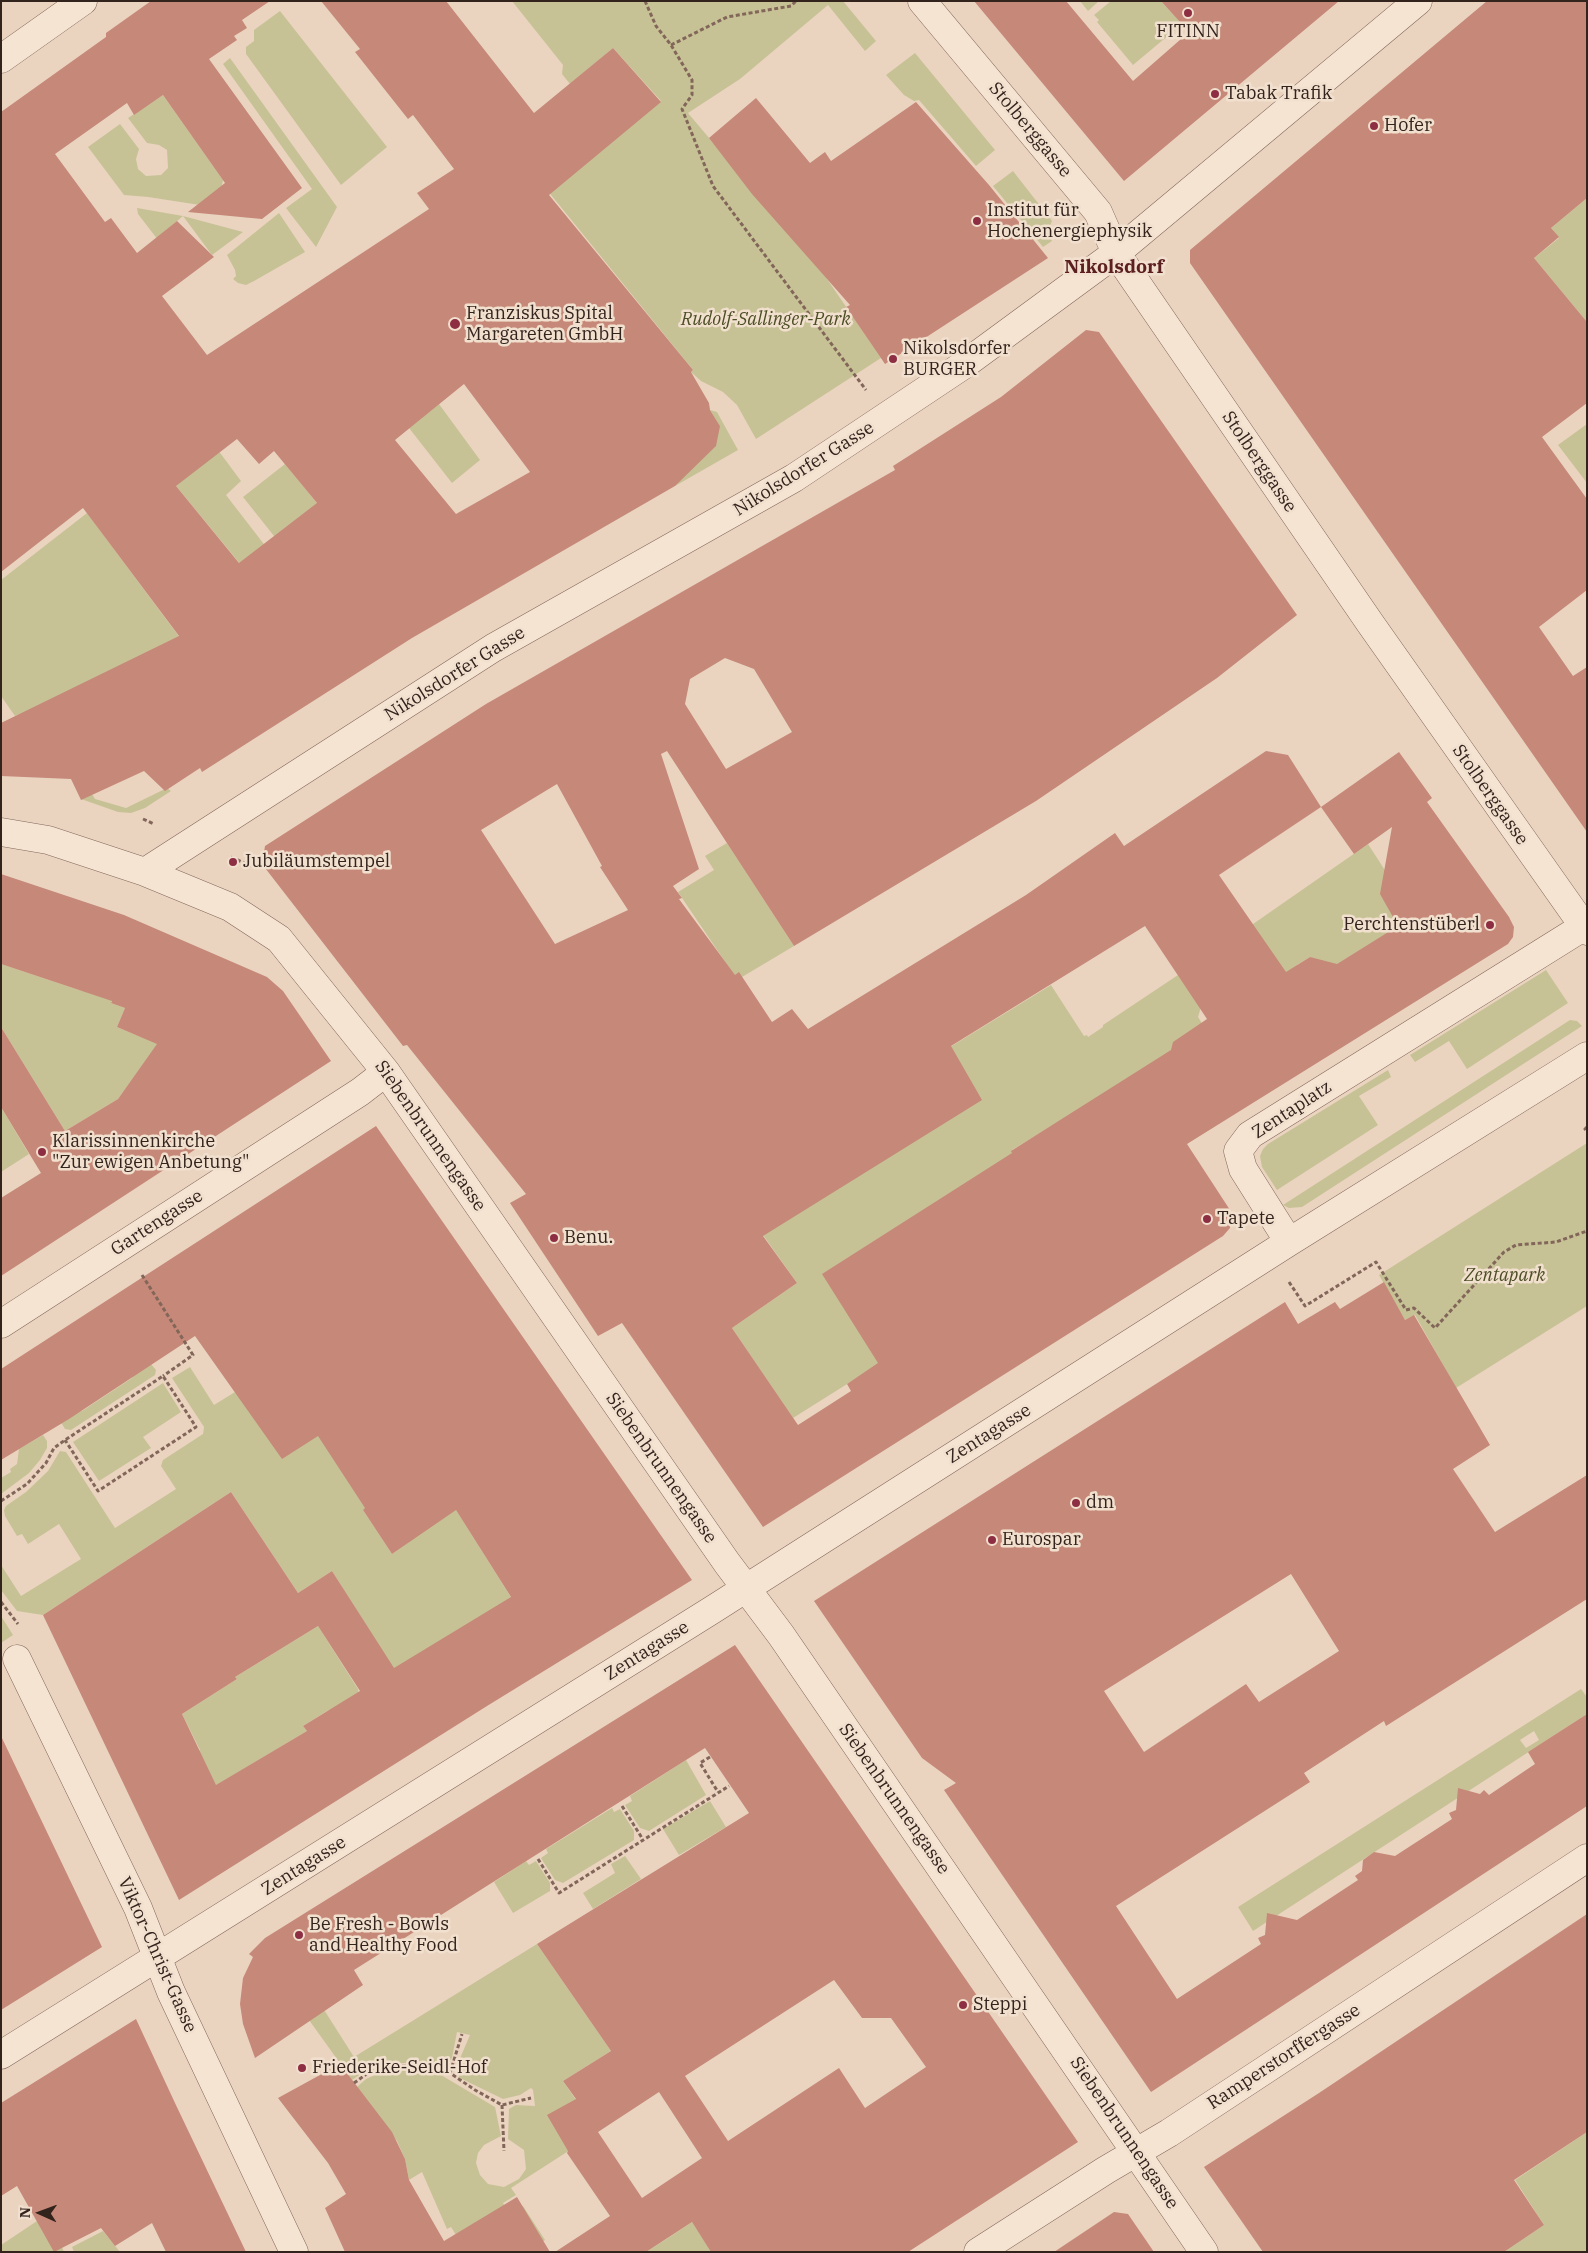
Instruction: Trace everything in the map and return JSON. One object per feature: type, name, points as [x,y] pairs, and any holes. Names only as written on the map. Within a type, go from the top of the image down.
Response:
[{"type":"street","points":[[1,59],[83,1]]},
{"type":"street","name":"Stolberggasse","points":[[922,1],[1098,212],[1116,253],[1370,623],[1585,929]]},
{"type":"street","name":"Nikolsdorfer Gasse","points":[[145,872],[493,648],[794,478],[964,364],[1116,253],[1418,1]]},
{"type":"street","name":"Siebenbrunnengasse","points":[[1,832],[48,840],[145,872],[230,906],[280,939],[386,1072],[745,1589],[781,1635],[1138,2153],[1204,2252]]},
{"type":"street","name":"Zentaplatz","points":[[1289,1242],[1243,1169],[1238,1151],[1250,1135],[1585,929]]},
{"type":"street","points":[[1289,1242],[1587,1056]]},
{"type":"street","name":"Gartengasse","points":[[1,1324],[386,1072]]},
{"type":"street","name":"Zentagasse","points":[[1,2055],[745,1589],[1289,1242]]},
{"type":"street","name":"Viktor-Christ-Gasse","points":[[17,1659],[141,1914],[174,1999],[294,2252]]},
{"type":"street","name":"Ramperstorffergasse","points":[[978,2252],[1106,2170],[1138,2153],[1587,1858]]},
{"type":"path","points":[[645,1],[656,26],[671,45],[692,80],[692,96],[682,109],[713,186],[886,417]]},
{"type":"path","points":[[671,45],[727,17],[790,6],[796,1]]},
{"type":"path","points":[[1587,1127],[1585,1129],[1587,1132]]},
{"type":"path","points":[[1293,1288],[1305,1306],[1376,1262],[1406,1310],[1414,1308],[1435,1328],[1504,1252],[1516,1246],[1556,1242],[1587,1230]]},
{"type":"path","points":[[1,1501],[27,1484],[46,1463],[54,1448],[193,1355],[123,1245]]},
{"type":"path","points":[[65,1440],[98,1491],[196,1427],[163,1376]]},
{"type":"path","points":[[1,1602],[19,1625]]},
{"type":"path","points":[[710,1757],[700,1763],[718,1792]]},
{"type":"path","points":[[538,1859],[559,1893],[642,1838],[729,1786]]},
{"type":"path","points":[[622,1806],[642,1838]]},
{"type":"path","points":[[450,2072],[462,2034]]},
{"type":"path","points":[[354,2084],[368,2073],[398,2066],[428,2068],[450,2072],[474,2090],[502,2105],[531,2098]]},
{"type":"path","points":[[502,2105],[504,2151]]},
{"type":"green space","name":"Rudolf-Sallinger-Park","points":[[512,1],[843,1],[876,41],[865,51],[828,5],[740,79],[688,113],[823,273],[881,358],[756,439],[737,405],[723,392],[701,381],[691,372],[693,370],[530,169],[661,101],[613,48],[570,84],[562,74],[563,65]]},
{"type":"green space","points":[[1080,1],[1099,1],[1088,11]]},
{"type":"green space","points":[[1111,1],[1161,1],[1182,24],[1133,65],[1097,22],[1099,20],[1094,15]]},
{"type":"green space","points":[[280,11],[387,147],[341,185],[246,54],[246,47],[254,41],[254,30]]},
{"type":"green space","points":[[915,53],[995,150],[976,166],[919,100],[914,101],[904,95],[886,75]]},
{"type":"green space","points":[[230,58],[337,207],[316,247],[286,208],[312,189],[223,64]]},
{"type":"green space","points":[[163,95],[223,180],[222,185],[248,218],[213,207],[124,195],[88,147],[120,124],[139,149],[136,159],[138,169],[146,176],[161,175],[168,168],[167,150],[159,145],[147,143],[128,118]]},
{"type":"green space","points":[[1013,171],[1052,221],[1049,235],[1052,241],[1043,247],[993,186]]},
{"type":"green space","points":[[1587,198],[1587,322],[1534,258],[1559,238],[1551,228]]},
{"type":"green space","points":[[137,208],[183,216],[164,232],[185,275],[138,214]]},
{"type":"green space","points":[[279,213],[305,252],[246,285],[238,283],[233,279],[236,276],[235,270],[227,255]]},
{"type":"green space","points":[[183,216],[243,232],[212,255]]},
{"type":"green space","points":[[439,404],[480,460],[452,483],[409,428]]},
{"type":"green space","points":[[710,410],[717,412],[738,450],[675,486],[720,426]]},
{"type":"green space","points":[[1587,424],[1587,483],[1558,445]]},
{"type":"green space","points":[[212,442],[241,481],[226,495],[270,552],[246,571],[176,486]]},
{"type":"green space","points":[[285,464],[344,536],[301,570],[243,497]]},
{"type":"green space","points":[[87,513],[189,650],[15,716],[1,696],[1,580]]},
{"type":"green space","points":[[167,788],[171,791],[145,808],[131,813],[118,812],[81,799],[92,794],[95,799],[126,808]]},
{"type":"green space","points":[[727,843],[794,946],[742,977],[736,978],[678,892],[714,870],[705,856]]},
{"type":"green space","points":[[1368,844],[1390,878],[1409,920],[1328,970],[1310,957],[1297,965],[1291,993],[1243,931]]},
{"type":"green space","points":[[1,964],[79,990],[112,995],[111,1003],[125,1008],[117,1027],[136,1035],[174,1022],[118,1099],[65,1131],[1,1027]]},
{"type":"green space","points":[[1546,970],[1568,1003],[1467,1069],[1449,1041],[1415,1062],[1410,1055]]},
{"type":"green space","points":[[1178,975],[1201,1007],[1198,1017],[1213,1041],[1170,1054],[1012,1150],[1012,1153],[879,1364],[793,1418],[732,1328],[797,1283],[763,1235],[911,1071],[1051,985],[1084,1036],[1087,1035],[1088,1037]]},
{"type":"green space","points":[[1570,1020],[1577,1021],[1582,1026],[1302,1207],[1289,1208],[1283,1205]]},
{"type":"green space","points":[[1388,1070],[1391,1077],[1359,1096],[1378,1125],[1277,1190],[1262,1167],[1260,1156],[1263,1149],[1268,1144]]},
{"type":"green space","points":[[1,1107],[29,1154],[1,1172]]},
{"type":"green space","name":"Zentapark","points":[[1587,1143],[1587,1306],[1456,1388],[1415,1315],[1405,1320],[1379,1275]]},
{"type":"green space","points":[[145,1357],[156,1370],[155,1375],[71,1430],[65,1429],[56,1414],[82,1411],[132,1378]]},
{"type":"green space","points":[[190,1367],[214,1405],[235,1392],[318,1436],[432,1465],[363,1510],[392,1554],[409,1542],[448,1497],[514,1602],[397,1675],[332,1571],[298,1593],[231,1492],[43,1615],[17,1611],[1,1590],[1,1565],[21,1596],[81,1559],[59,1524],[28,1544],[22,1534],[17,1536],[5,1516],[4,1510],[6,1506],[26,1492],[48,1471],[60,1451],[66,1452],[115,1528],[176,1489],[161,1466],[163,1460],[203,1434],[204,1427],[172,1378]]},
{"type":"green space","points":[[163,1383],[181,1412],[143,1437],[151,1448],[99,1481],[73,1442]]},
{"type":"green space","points":[[43,1435],[47,1441],[47,1448],[40,1460],[29,1473],[1,1494],[1,1478],[11,1472],[10,1469],[17,1464],[19,1449]]},
{"type":"green space","points":[[1,1616],[13,1635],[1,1643]]},
{"type":"green space","points":[[318,1626],[358,1689],[360,1698],[327,1711],[303,1726],[307,1731],[222,1782],[207,1800],[194,1753],[200,1750],[182,1714],[237,1679],[235,1677]]},
{"type":"green space","points":[[1581,1689],[1587,1697],[1587,1714],[1253,1931],[1238,1907]],"holes":[[[1534,1731],[1539,1740],[1526,1748],[1520,1740]]]},
{"type":"green space","points":[[686,1760],[706,1795],[649,1831],[640,1828],[625,1805],[632,1801],[630,1796]]},
{"type":"green space","points":[[710,1801],[726,1827],[679,1855],[663,1829]]},
{"type":"green space","points":[[612,1808],[614,1812],[620,1809],[634,1831],[634,1840],[563,1883],[555,1880],[541,1858],[548,1853],[546,1849]]},
{"type":"green space","points":[[625,1856],[641,1879],[593,1909],[583,1893],[615,1873],[611,1864]]},
{"type":"green space","points":[[526,1861],[529,1865],[536,1861],[550,1883],[550,1891],[513,1913],[494,1882]]},
{"type":"green space","points":[[537,1944],[611,2051],[563,2081],[598,2132],[511,2188],[516,2195],[503,2203],[510,2214],[523,2206],[545,2240],[528,2252],[456,2235],[451,2227],[447,2229],[422,2172],[409,2180],[405,2159],[397,2141],[357,2087],[366,2079],[382,2072],[395,2070],[422,2071],[441,2075],[495,2107],[501,2136],[484,2145],[478,2153],[476,2163],[480,2175],[488,2184],[504,2187],[519,2179],[526,2169],[524,2150],[508,2139],[509,2109],[516,2105],[535,2106],[533,2090],[531,2088],[520,2095],[503,2099],[460,2078],[458,2063],[470,2035],[457,2032],[452,2058],[446,2066],[418,2062],[390,2064],[368,2069],[352,2080],[309,2020],[314,2018],[314,1994],[354,2057]]},
{"type":"green space","points":[[1587,2132],[1587,2252],[1504,2252],[1544,2225],[1515,2180]]},
{"type":"green space","points":[[37,2221],[61,2245],[64,2252],[1,2252],[1,2245]]},
{"type":"green space","points":[[692,2222],[712,2252],[646,2252],[668,2238]]},
{"type":"green space","points":[[103,2231],[120,2252],[74,2252],[72,2247]]},
{"type":"building","points":[[151,1],[270,1],[242,20],[247,28],[234,36],[237,40],[209,59],[302,188],[262,219],[188,212],[225,183],[163,95],[134,115],[127,103],[55,154],[105,222],[111,218],[137,253],[177,221],[214,257],[162,296],[207,355],[429,209],[417,193],[454,169],[413,115],[408,119],[355,52],[360,49],[321,1],[446,1],[534,113],[613,48],[661,102],[549,195],[693,370],[691,372],[720,426],[716,446],[675,486],[412,638],[202,772],[200,768],[165,791],[144,771],[81,800],[71,779],[1,776],[1,723],[179,636],[83,508],[1,572],[1,112],[106,37],[106,33]],"holes":[[[464,384],[530,472],[456,514],[395,440]],[[237,439],[259,464],[274,451],[317,503],[239,563],[176,486]]]},
{"type":"building","points":[[974,1],[1066,1],[1133,81],[1189,32],[1161,1],[1339,1],[1124,181]]},
{"type":"building","points":[[1487,1],[1587,1],[1587,198],[1551,228],[1559,237],[1534,258],[1587,322],[1587,403],[1542,437],[1587,499],[1587,590],[1539,627],[1573,676],[1587,667],[1587,832],[1190,263],[1190,250]]},
{"type":"building","points":[[756,98],[810,163],[825,152],[831,161],[916,102],[989,185],[1048,258],[885,364],[846,307],[850,305],[752,194],[709,138]]},
{"type":"building","points":[[1086,330],[1099,332],[1297,615],[1217,678],[1036,801],[794,946],[667,751],[661,754],[699,869],[673,886],[682,898],[679,899],[735,975],[739,972],[772,1022],[792,1009],[808,1029],[1026,895],[1115,833],[1124,846],[1266,751],[1288,755],[1321,807],[1399,752],[1432,798],[1427,802],[1509,917],[1514,927],[1513,937],[1508,944],[1187,1144],[1230,1210],[1230,1228],[1223,1236],[763,1527],[622,1323],[598,1336],[510,1203],[526,1194],[407,1045],[403,1046],[262,864],[265,846],[486,704],[895,470],[893,466],[1001,397]],"holes":[[[725,658],[754,669],[792,732],[726,769],[685,704],[690,679]],[[557,784],[602,866],[600,867],[628,910],[555,944],[481,830]],[[1321,807],[1354,854],[1392,827],[1380,894],[1398,926],[1337,964],[1310,957],[1286,972],[1219,875]],[[1145,926],[1207,1019],[1173,1042],[1171,1050],[822,1274],[878,1363],[847,1384],[851,1391],[798,1425],[732,1328],[797,1283],[763,1236],[982,1100],[951,1046]]]},
{"type":"building","points":[[1,874],[124,915],[267,977],[283,991],[331,1061],[1,1276],[1,1198],[41,1173],[1,1107],[1,1027],[65,1131],[118,1099],[157,1044],[117,1027],[125,1008],[111,1003],[112,1001],[1,964]]},
{"type":"building","points":[[376,1126],[692,1580],[487,1706],[179,1900],[43,1615],[231,1492],[298,1593],[332,1571],[394,1668],[511,1597],[456,1510],[392,1554],[363,1510],[365,1508],[318,1436],[282,1459],[195,1336],[69,1419],[1,1460],[1,1369]],"holes":[[[318,1626],[360,1691],[303,1726],[307,1731],[216,1785],[182,1714],[237,1679],[235,1677]]]},
{"type":"building","points":[[1384,1282],[1405,1320],[1414,1315],[1490,1445],[1453,1469],[1495,1532],[1587,1475],[1587,1599],[1386,1726],[1384,1721],[1304,1773],[1310,1782],[1116,1906],[1177,1999],[1261,1944],[1258,1938],[1265,1935],[1267,1913],[1297,1920],[1358,1880],[1355,1876],[1362,1871],[1363,1860],[1374,1852],[1395,1856],[1452,1819],[1449,1813],[1456,1810],[1458,1788],[1480,1794],[1484,1790],[1489,1795],[1535,1764],[1528,1752],[1587,1714],[1587,1806],[1151,2092],[944,1790],[956,1783],[922,1758],[814,1601],[1285,1302],[1298,1324],[1335,1302],[1340,1309]],"holes":[[[1291,1574],[1339,1651],[1259,1702],[1246,1684],[1144,1752],[1104,1691]]]},
{"type":"building","points":[[735,1645],[1078,2142],[908,2252],[711,2252],[692,2222],[646,2252],[555,2252],[610,2216],[567,2153],[568,2151],[547,2115],[576,2099],[563,2081],[611,2051],[537,1944],[749,1813],[705,1748],[354,1970],[363,1985],[255,2058],[243,2024],[240,2004],[243,1978],[253,1957],[249,1954],[265,1938]],"holes":[[[834,1980],[862,2018],[891,2018],[926,2067],[865,2108],[839,2068],[728,2141],[685,2076]],[[659,2092],[702,2158],[642,2198],[598,2132]]]},
{"type":"building","points":[[1,1736],[102,1947],[1,2010]]},
{"type":"building","points":[[1587,1914],[1587,2132],[1514,2180],[1544,2225],[1504,2252],[1263,2252],[1204,2167],[1319,2093]]},
{"type":"building","points":[[136,2019],[246,2252],[166,2252],[152,2223],[115,2246],[101,2228],[54,2252],[17,2186],[1,2196],[1,2103]]},
{"type":"building","points":[[340,2064],[392,2132],[405,2159],[409,2180],[444,2241],[517,2197],[550,2252],[345,2252],[325,2208],[346,2194],[328,2163],[278,2098]]},
{"type":"building","points":[[1114,2212],[1128,2214],[1154,2252],[1054,2252]]},
{"type":"place","name":"FITINN","points":[[1188,13]]},
{"type":"place","name":"Tabak Trafik","points":[[1215,94]]},
{"type":"place","name":"Hofer","points":[[1374,126]]},
{"type":"place","name":"Institut für Hochenergiephysik","points":[[977,221]]},
{"type":"place","name":"Franziskus Spital Margareten GmbH","points":[[455,324]]},
{"type":"place","name":"Nikolsdorfer BURGER","points":[[893,359]]},
{"type":"place","name":"Jubiläumstempel","points":[[233,862]]},
{"type":"place","name":"Perchtenstüberl","points":[[1490,925]]},
{"type":"place","name":"Klarissinnenkirche \"Zur ewigen Anbetung\"","points":[[42,1152]]},
{"type":"place","name":"Tapete","points":[[1207,1219]]},
{"type":"place","name":"Benu.","points":[[554,1238]]},
{"type":"place","name":"dm","points":[[1076,1503]]},
{"type":"place","name":"Eurospar","points":[[992,1540]]},
{"type":"place","name":"Be Fresh - Bowls and Healthy Food","points":[[299,1935]]},
{"type":"place","name":"Steppi","points":[[963,2005]]},
{"type":"place","name":"Friederike-Seidl-Hof","points":[[302,2068]]},
{"type":"district","name":"Nikolsdorf","points":[[1114,268]]}]
